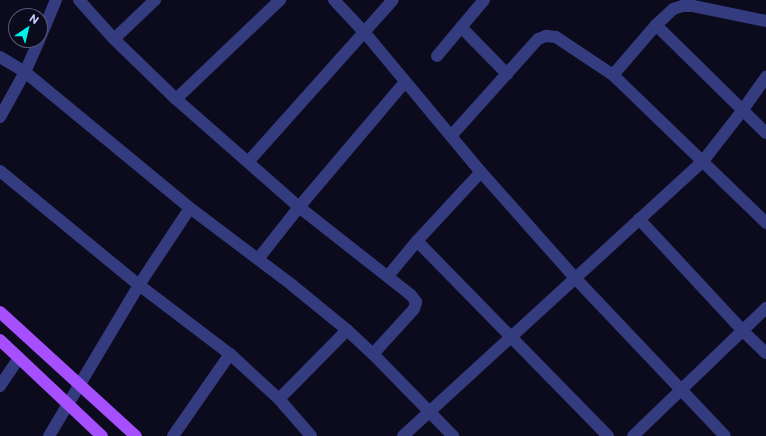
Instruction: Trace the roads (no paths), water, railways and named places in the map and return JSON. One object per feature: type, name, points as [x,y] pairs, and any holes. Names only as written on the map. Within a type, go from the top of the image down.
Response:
[{"type":"main road","points":[[0,312],[136,436]]},
{"type":"main road","points":[[0,340],[68,406],[102,436]]},
{"type":"street","points":[[48,20],[56,0]]},
{"type":"street","points":[[79,0],[114,39],[176,99],[299,207],[412,296],[416,302],[415,306],[373,354]]},
{"type":"street","points":[[114,39],[155,0]]},
{"type":"street","points":[[176,99],[280,0]]},
{"type":"street","points":[[334,0],[365,33],[481,172],[576,278],[725,436]]},
{"type":"street","points":[[248,162],[393,0]]},
{"type":"street","points":[[437,56],[484,0]]},
{"type":"street","points":[[613,75],[668,13],[682,6],[693,6],[766,20]]},
{"type":"street","points":[[656,25],[766,133]]},
{"type":"street","points":[[461,27],[507,74]]},
{"type":"street","points":[[451,136],[538,39],[546,36],[556,37],[613,75],[704,161],[766,223]]},
{"type":"street","points":[[0,116],[25,72],[36,48]]},
{"type":"street","points":[[0,57],[25,72],[190,208],[258,259],[347,330],[373,354],[454,436]]},
{"type":"street","points":[[403,436],[512,339],[576,278],[704,161],[742,111],[766,76]]},
{"type":"street","points":[[258,259],[299,207],[405,82]]},
{"type":"street","points":[[0,171],[139,285],[230,354],[279,399],[298,431],[311,436]]},
{"type":"street","points":[[388,276],[417,241],[481,172]]},
{"type":"street","points":[[49,436],[68,406],[78,384],[139,285],[190,208]]},
{"type":"street","points":[[639,220],[742,330],[766,353]]},
{"type":"street","points":[[417,241],[608,436]]},
{"type":"street","points":[[633,436],[766,308]]},
{"type":"street","points":[[279,399],[347,330]]},
{"type":"street","points":[[173,436],[230,354]]},
{"type":"street","points":[[0,386],[19,358]]}]
